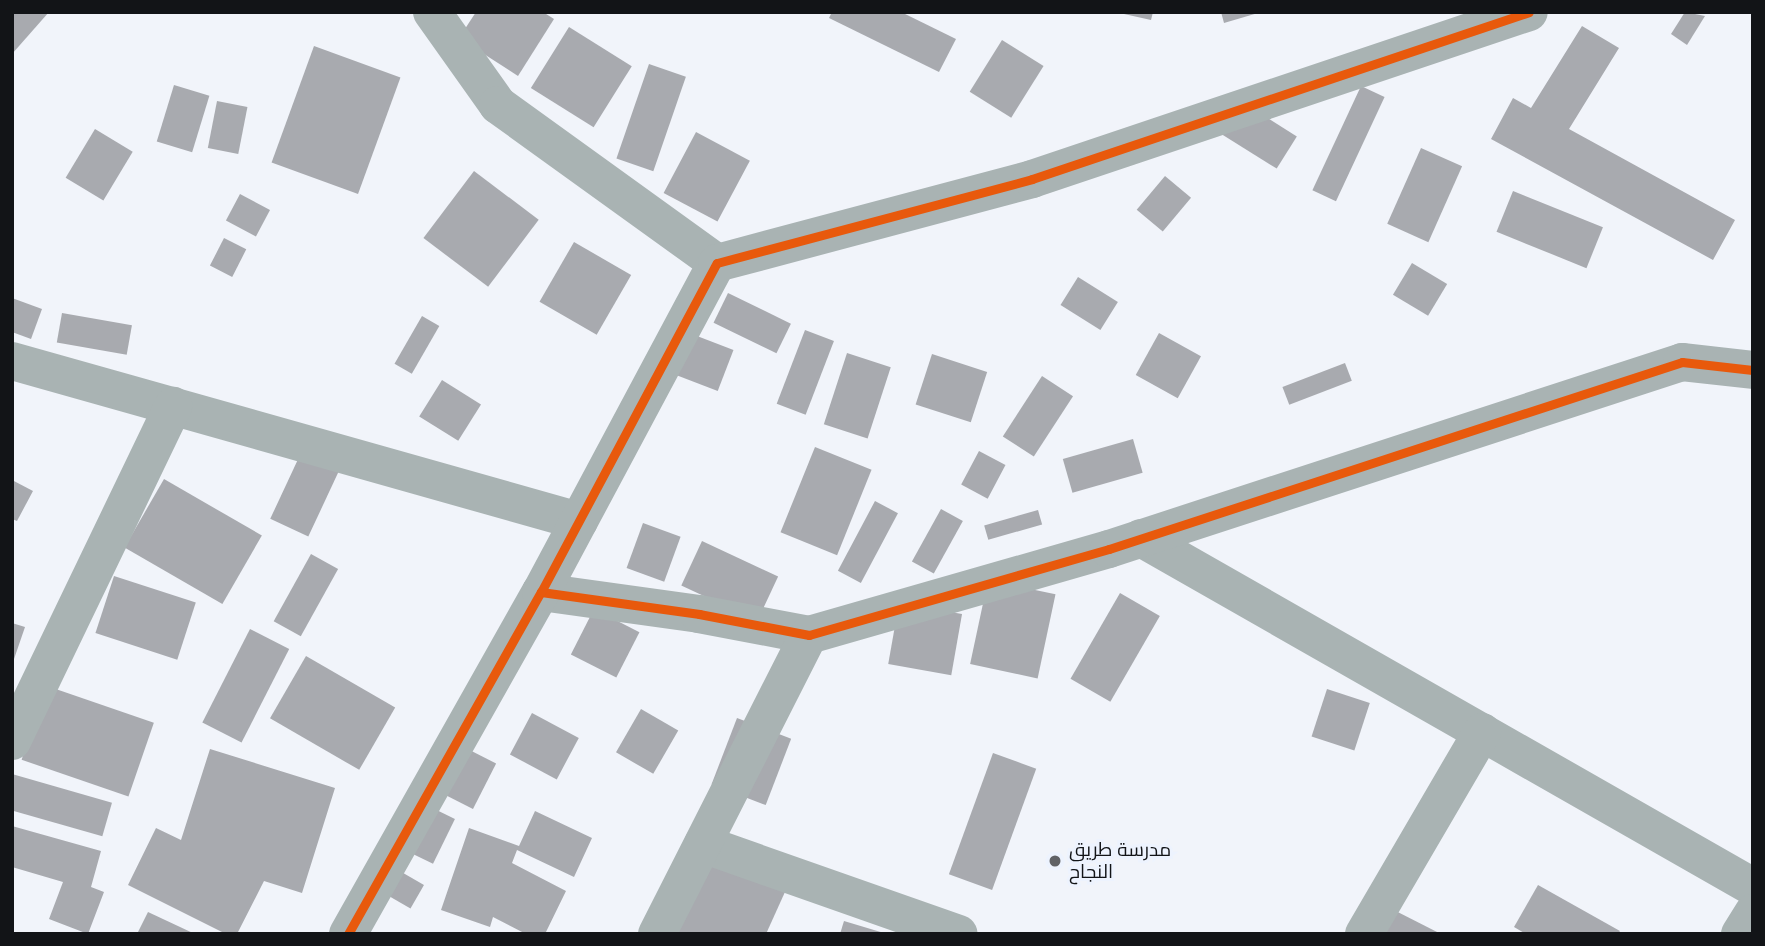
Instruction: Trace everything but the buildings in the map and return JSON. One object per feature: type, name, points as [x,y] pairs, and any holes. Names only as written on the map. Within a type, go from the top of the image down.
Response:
[{"type":"street","points":[[432,12],[498,105],[717,263]]},
{"type":"street","points":[[348,934],[541,592],[717,263],[1032,179],[1529,12]]},
{"type":"street","points":[[12,361],[579,521]]},
{"type":"street","points":[[541,592],[808,635],[1141,538],[1682,362],[1753,370]]},
{"type":"street","points":[[12,741],[173,406]]},
{"type":"street","points":[[1141,538],[1753,887]]},
{"type":"street","points":[[657,934],[808,635]]},
{"type":"street","points":[[1364,934],[1482,732]]},
{"type":"street","points":[[703,844],[959,934]]},
{"type":"street","points":[[1740,934],[1753,913]]},
{"type":"cycle path","points":[[348,934],[541,592],[717,263],[1032,179],[1529,12]]},
{"type":"cycle path","points":[[541,592],[699,614],[809,635],[1109,549],[1682,362],[1753,370]]},
{"type":"place","name":"مدرسة طريق النجاح","points":[[1055,861]]}]
